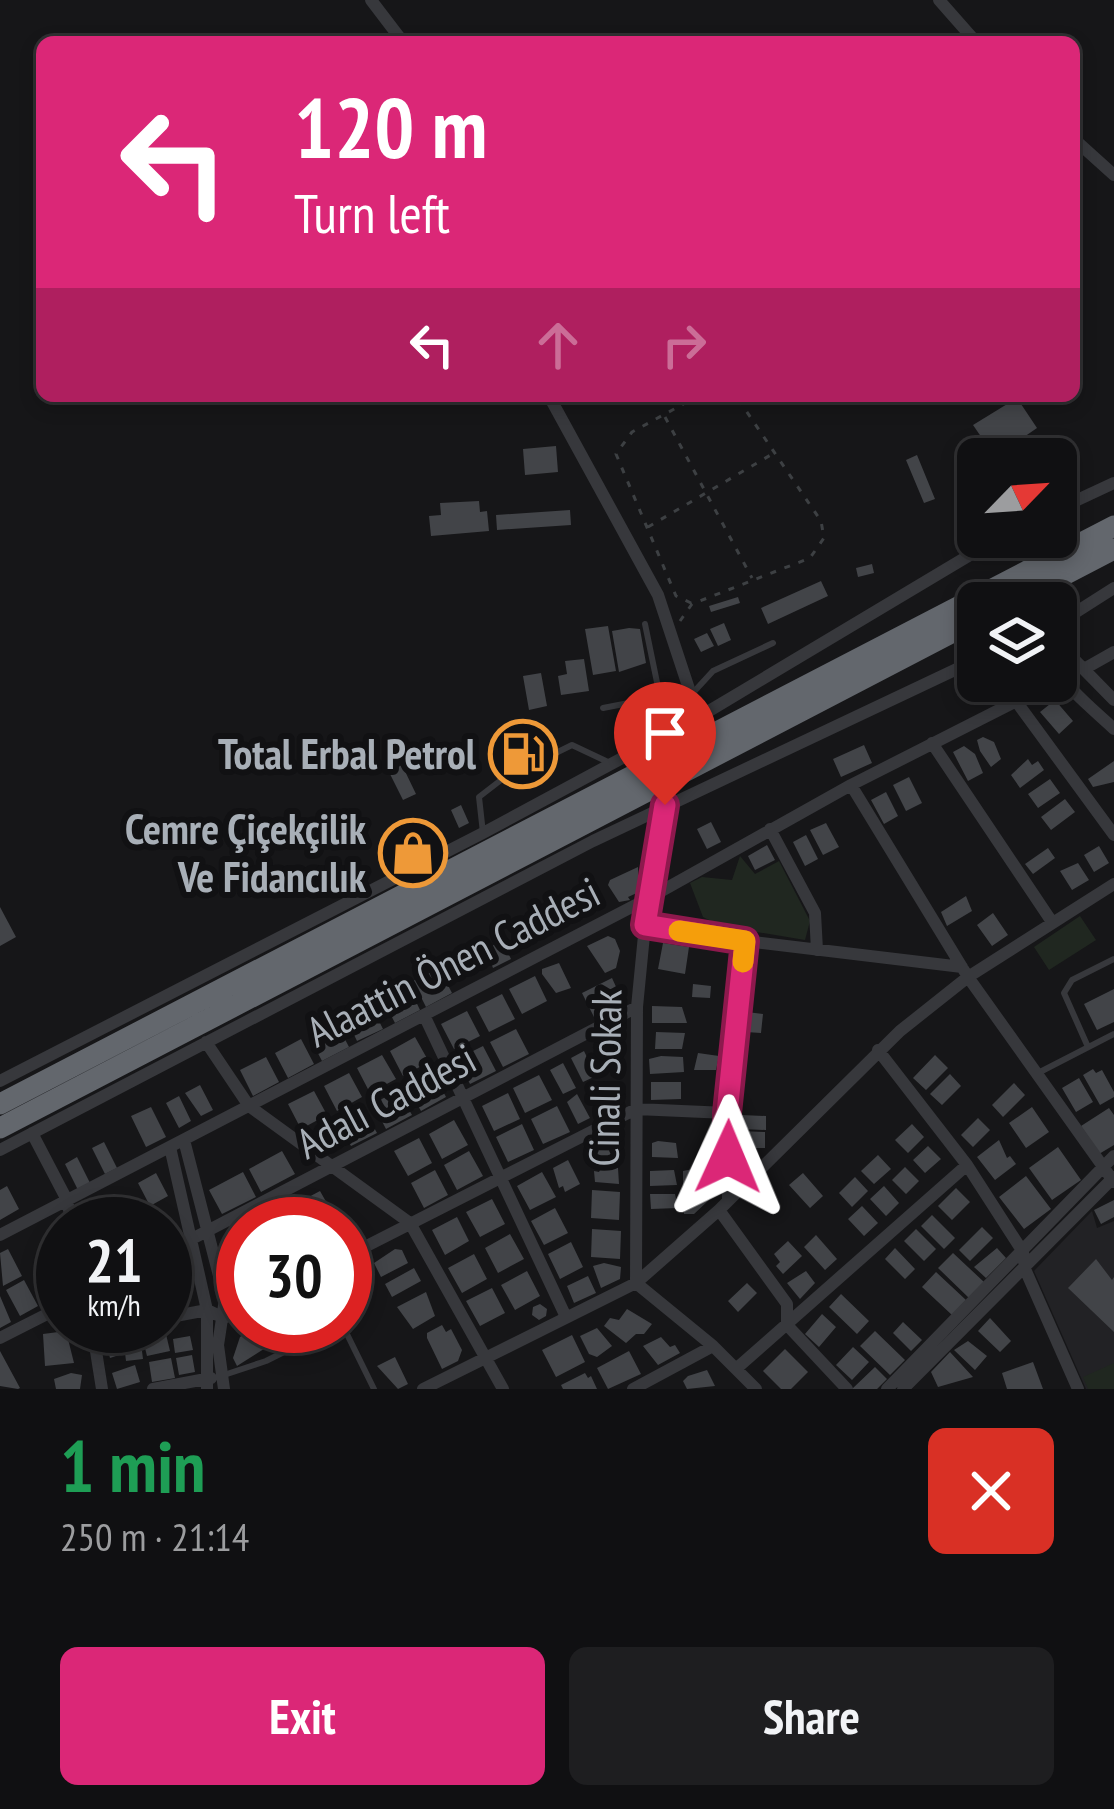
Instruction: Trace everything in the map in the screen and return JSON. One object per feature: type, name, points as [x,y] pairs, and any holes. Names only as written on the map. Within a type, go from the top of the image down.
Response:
[{"type":"highway","points":[[3,1090],[618,772],[1114,526]]},
{"type":"highway","points":[[1050,582],[1114,549]]},
{"type":"highway","points":[[0,1128],[28,1125],[957,630]]},
{"type":"street","points":[[371,0],[399,36]]},
{"type":"street","points":[[939,0],[971,36]]},
{"type":"street","points":[[1080,144],[1114,175]]},
{"type":"street","points":[[552,402],[658,595],[692,695],[704,714]]},
{"type":"street","points":[[1077,501],[1114,484]]},
{"type":"street","points":[[618,772],[704,714],[965,558]]},
{"type":"street","points":[[1077,609],[1114,588]]},
{"type":"street","points":[[1084,669],[1114,652]]},
{"type":"street","points":[[1077,662],[1114,700]]},
{"type":"street","points":[[0,1150],[28,1125],[206,1042],[665,805],[957,668]]},
{"type":"street","points":[[1077,693],[1114,729]]},
{"type":"street","name":"Alaattin Önen Caddesi","points":[[73,1197],[1014,702]]},
{"type":"street","points":[[1017,702],[1114,835]]},
{"type":"street","points":[[932,743],[1052,922]]},
{"type":"street","points":[[851,784],[965,972],[1113,1179],[1024,1269],[887,1389]]},
{"type":"street","name":"Cinali Sokak","points":[[636,1282],[637,1007],[665,805]]},
{"type":"street","points":[[770,829],[815,913],[817,950]]},
{"type":"street","points":[[423,1389],[636,1282],[724,1206],[878,1050],[965,972],[1114,884]]},
{"type":"street","points":[[645,925],[965,972]]},
{"type":"street","points":[[745,941],[727,1113],[724,1206],[787,1304],[788,1325],[848,1389]]},
{"type":"street","name":"Adalı Caddesi","points":[[193,1238],[637,1007]]},
{"type":"street","points":[[424,1015],[566,1317]]},
{"type":"street","points":[[206,1042],[249,1106],[410,1223],[502,1389]]},
{"type":"street","points":[[878,1050],[967,1166],[1023,1252],[1024,1269],[1078,1389]]},
{"type":"street","points":[[3,1090],[28,1125],[65,1197]]},
{"type":"street","points":[[372,1243],[636,1109],[727,1113]]},
{"type":"street","points":[[184,1140],[216,1261]]},
{"type":"street","points":[[170,1147],[207,1310],[206,1384]]},
{"type":"street","points":[[903,1389],[917,1367],[1114,1156]]},
{"type":"street","points":[[737,1368],[967,1166]]},
{"type":"street","name":"Alaattin Önen Caddesi","points":[[0,1235],[36,1216]]},
{"type":"street","points":[[636,1282],[756,1389]]},
{"type":"street","points":[[192,1313],[207,1310],[216,1314]]},
{"type":"street","points":[[0,1338],[36,1320]]},
{"type":"street","points":[[633,1389],[712,1346]]},
{"type":"street","points":[[96,1353],[102,1389]]},
{"type":"street","points":[[153,1389],[222,1383],[219,1353]]},
{"type":"street","points":[[917,1367],[928,1389]]},
{"type":"lane","points":[[645,624],[660,698]]},
{"type":"lane","points":[[604,708],[692,695],[713,671],[773,643]]},
{"type":"lane","points":[[486,841],[479,797],[542,758],[578,746],[618,772]]},
{"type":"lane","points":[[1088,1047],[1064,993],[1072,980],[1114,959]]},
{"type":"lane","points":[[1038,1073],[1114,1034]]},
{"type":"lane","points":[[222,1383],[283,1353]]},
{"type":"lane","points":[[354,1353],[374,1389]]},
{"type":"path","points":[[686,402],[632,432],[616,454],[676,596],[692,604]]},
{"type":"path","points":[[673,632],[692,604],[810,558],[824,538],[820,521],[740,402]]},
{"type":"path","points":[[663,414],[752,579]]},
{"type":"path","points":[[646,528],[774,453]]},
{"type":"shaded area","points":[[740,856],[755,874],[779,861],[810,921],[805,940],[721,926],[703,917],[690,883],[702,877],[732,880]]},
{"type":"shaded area","points":[[1080,916],[1096,940],[1049,970],[1034,947]]},
{"type":"shaded area","points":[[1092,1211],[1097,1228],[1114,1221],[1114,1389],[1086,1389],[1034,1271]]},
{"type":"shaded area","points":[[1114,1363],[1114,1389],[1088,1389],[1083,1377]]},
{"type":"building","points":[[1010,402],[1020,402],[1037,428],[1023,438],[982,438],[973,425]]},
{"type":"building","points":[[556,446],[558,472],[525,475],[523,449]]},
{"type":"building","points":[[917,455],[935,499],[924,503],[906,460]]},
{"type":"building","points":[[479,501],[480,512],[487,511],[489,531],[431,536],[429,516],[441,515],[440,503]]},
{"type":"building","points":[[570,510],[571,525],[497,530],[496,515]]},
{"type":"building","points":[[872,564],[874,573],[858,577],[856,568]]},
{"type":"building","points":[[821,581],[828,596],[768,624],[761,608]]},
{"type":"building","points":[[738,597],[740,603],[711,612],[709,606]]},
{"type":"building","points":[[724,623],[731,640],[718,646],[710,629]]},
{"type":"building","points":[[608,626],[616,671],[593,675],[585,629]]},
{"type":"building","points":[[640,629],[646,663],[619,672],[612,631]]},
{"type":"building","points":[[707,633],[714,646],[701,652],[694,639]]},
{"type":"building","points":[[584,659],[589,691],[561,695],[558,676],[567,674],[565,661]]},
{"type":"building","points":[[541,673],[547,706],[529,710],[523,676]]},
{"type":"building","points":[[1057,702],[1073,721],[1059,734],[1040,712]]},
{"type":"building","points":[[522,720],[545,763],[518,777],[501,745],[514,739],[508,727]]},
{"type":"building","points":[[983,737],[994,742],[1001,759],[991,767],[977,740]]},
{"type":"building","points":[[864,745],[872,763],[841,777],[833,759]]},
{"type":"building","points":[[964,746],[975,754],[983,773],[968,781],[953,752]]},
{"type":"building","points":[[1028,759],[1032,765],[1038,761],[1044,770],[1020,788],[1011,775]]},
{"type":"building","points":[[1114,761],[1114,782],[1093,787],[1088,779]]},
{"type":"building","points":[[402,765],[416,794],[403,800],[389,772]]},
{"type":"building","points":[[909,777],[922,803],[906,811],[893,785]]},
{"type":"building","points":[[1050,779],[1060,793],[1038,808],[1028,794]]},
{"type":"building","points":[[886,792],[898,816],[884,824],[871,800]]},
{"type":"building","points":[[1065,799],[1075,812],[1051,830],[1041,817]]},
{"type":"building","points":[[461,805],[469,823],[459,828],[451,810]]},
{"type":"building","points":[[711,822],[721,842],[707,849],[697,829]]},
{"type":"building","points":[[826,823],[839,847],[823,855],[810,830]]},
{"type":"building","points":[[806,835],[818,859],[805,866],[793,842]]},
{"type":"building","points":[[767,845],[775,860],[755,870],[748,856]]},
{"type":"building","points":[[1099,846],[1109,863],[1094,872],[1084,855]]},
{"type":"building","points":[[1048,848],[1055,858],[1033,874],[1025,864]]},
{"type":"building","points":[[1078,863],[1089,880],[1072,890],[1060,871]]},
{"type":"building","points":[[638,867],[639,892],[619,902],[608,885],[610,880]]},
{"type":"building","points":[[966,896],[972,911],[947,926],[941,912]]},
{"type":"building","points":[[0,907],[16,937],[0,946]]},
{"type":"building","points":[[993,913],[1008,935],[992,946],[977,925]]},
{"type":"building","points":[[608,936],[620,951],[616,968],[605,973],[587,946]]},
{"type":"building","points":[[503,942],[511,959],[493,968],[485,948]]},
{"type":"building","points":[[663,943],[689,947],[685,974],[658,969]]},
{"type":"building","points":[[559,963],[571,988],[556,993],[542,969]]},
{"type":"building","points":[[439,968],[452,993],[426,1007],[413,981]]},
{"type":"building","points":[[535,976],[547,1001],[522,1014],[509,989]]},
{"type":"building","points":[[612,978],[617,1006],[594,1017],[582,993]]},
{"type":"building","points":[[693,984],[711,986],[710,998],[692,997]]},
{"type":"building","points":[[408,985],[420,1010],[395,1023],[382,998]]},
{"type":"building","points":[[1114,989],[1114,1022],[1097,1030],[1084,1004]]},
{"type":"building","points":[[502,994],[515,1019],[489,1032],[476,1007]]},
{"type":"building","points":[[370,1003],[383,1029],[357,1041],[345,1016]]},
{"type":"building","points":[[652,1006],[682,1007],[687,1023],[652,1023]]},
{"type":"building","points":[[467,1011],[480,1036],[454,1049],[441,1024]]},
{"type":"building","points":[[747,1012],[763,1014],[761,1033],[746,1032]]},
{"type":"building","points":[[336,1022],[349,1047],[322,1061],[309,1036]]},
{"type":"building","points":[[516,1029],[529,1054],[503,1067],[490,1042]]},
{"type":"building","points":[[656,1032],[685,1033],[682,1049],[655,1049]]},
{"type":"building","points":[[415,1037],[429,1062],[403,1076],[390,1051]]},
{"type":"building","points":[[301,1039],[314,1064],[288,1078],[275,1053]]},
{"type":"building","points":[[614,1039],[621,1052],[616,1059],[619,1064],[604,1071],[593,1049]]},
{"type":"building","points":[[483,1046],[496,1071],[470,1084],[457,1059]]},
{"type":"building","points":[[584,1051],[596,1076],[583,1082],[571,1058]]},
{"type":"building","points":[[698,1053],[719,1056],[716,1070],[694,1070]]},
{"type":"building","points":[[382,1055],[396,1079],[370,1093],[357,1068]]},
{"type":"building","points":[[935,1055],[948,1068],[926,1090],[913,1078]]},
{"type":"building","points":[[266,1057],[279,1082],[253,1096],[240,1070]]},
{"type":"building","points":[[683,1057],[684,1072],[650,1074],[649,1059]]},
{"type":"building","points":[[563,1063],[576,1088],[563,1094],[550,1070]]},
{"type":"building","points":[[1093,1069],[1096,1073],[1102,1070],[1114,1092],[1114,1097],[1100,1105],[1083,1075]]},
{"type":"building","points":[[433,1072],[446,1097],[421,1111],[407,1086]]},
{"type":"building","points":[[349,1073],[362,1097],[337,1111],[324,1086]]},
{"type":"building","points":[[950,1074],[961,1086],[942,1105],[930,1094]]},
{"type":"building","points":[[539,1075],[552,1100],[525,1113],[513,1088]]},
{"type":"building","points":[[1079,1078],[1093,1102],[1076,1112],[1062,1088]]},
{"type":"building","points":[[608,1082],[620,1103],[600,1113],[589,1092]]},
{"type":"building","points":[[651,1082],[681,1082],[681,1099],[651,1100]]},
{"type":"building","points":[[1014,1083],[1025,1095],[1003,1117],[992,1105]]},
{"type":"building","points":[[200,1085],[213,1110],[201,1116],[185,1093]]},
{"type":"building","points":[[398,1090],[412,1115],[386,1129],[373,1104]]},
{"type":"building","points":[[314,1091],[327,1115],[301,1129],[288,1104]]},
{"type":"building","points":[[508,1093],[520,1119],[494,1131],[482,1106]]},
{"type":"building","points":[[577,1094],[590,1118],[578,1124],[567,1102]]},
{"type":"building","points":[[179,1096],[191,1121],[179,1128],[166,1103]]},
{"type":"building","points":[[557,1106],[570,1132],[543,1144],[531,1119]]},
{"type":"building","points":[[151,1107],[166,1137],[146,1147],[131,1116]]},
{"type":"building","points":[[1032,1107],[1049,1132],[1026,1148],[1009,1123]]},
{"type":"building","points":[[363,1108],[377,1133],[351,1146],[338,1122]]},
{"type":"building","points":[[1109,1108],[1114,1115],[1114,1145],[1099,1154],[1081,1126]]},
{"type":"building","points":[[741,1115],[766,1116],[766,1130],[740,1129]]},
{"type":"building","points":[[978,1118],[990,1130],[973,1147],[961,1135]]},
{"type":"building","points":[[454,1120],[468,1145],[442,1159],[429,1134]]},
{"type":"building","points":[[522,1124],[534,1150],[508,1162],[496,1137]]},
{"type":"building","points":[[912,1124],[924,1137],[908,1153],[895,1140]]},
{"type":"building","points":[[740,1131],[765,1132],[765,1148],[755,1148],[754,1155],[739,1155]]},
{"type":"building","points":[[419,1138],[432,1163],[408,1176],[394,1151]]},
{"type":"building","points":[[614,1139],[620,1151],[590,1163],[585,1153]]},
{"type":"building","points":[[999,1140],[1007,1158],[1016,1164],[995,1180],[977,1157]]},
{"type":"building","points":[[104,1142],[117,1168],[105,1174],[92,1148]]},
{"type":"building","points":[[652,1143],[676,1143],[678,1158],[652,1157]]},
{"type":"building","points":[[928,1146],[941,1159],[925,1173],[913,1160]]},
{"type":"building","points":[[1058,1147],[1081,1180],[1052,1200],[1029,1168]]},
{"type":"building","points":[[282,1151],[295,1174],[261,1192],[249,1169]]},
{"type":"building","points":[[469,1151],[483,1176],[457,1190],[444,1165]]},
{"type":"building","points":[[878,1155],[891,1169],[874,1184],[861,1171]]},
{"type":"building","points":[[77,1157],[90,1183],[78,1190],[65,1164]]},
{"type":"building","points":[[568,1160],[580,1184],[565,1192],[553,1168]]},
{"type":"building","points":[[603,1164],[618,1168],[619,1184],[595,1182],[594,1171],[599,1172]]},
{"type":"building","points":[[905,1167],[919,1181],[906,1194],[892,1180]]},
{"type":"building","points":[[435,1170],[448,1195],[424,1208],[411,1183]]},
{"type":"building","points":[[674,1170],[677,1185],[650,1186],[650,1171]]},
{"type":"building","points":[[683,1171],[710,1171],[710,1185],[683,1185]]},
{"type":"building","points":[[243,1172],[256,1197],[216,1197],[216,1203],[209,1190]]},
{"type":"building","points":[[542,1172],[556,1197],[530,1210],[517,1186]]},
{"type":"building","points":[[156,1173],[168,1196],[145,1197],[138,1183]]},
{"type":"building","points":[[803,1173],[823,1196],[810,1208],[789,1185]]},
{"type":"building","points":[[1026,1176],[1051,1209],[1024,1229],[999,1197]]},
{"type":"building","points":[[855,1177],[868,1191],[852,1207],[839,1193]]},
{"type":"building","points":[[7,1186],[19,1209],[0,1220],[0,1190]]},
{"type":"building","points":[[884,1186],[899,1203],[886,1216],[870,1199]]},
{"type":"building","points":[[956,1188],[970,1202],[952,1220],[938,1206]]},
{"type":"building","points":[[592,1190],[620,1192],[619,1220],[591,1218]]},
{"type":"building","points":[[684,1192],[709,1194],[709,1200],[694,1214],[684,1214]]},
{"type":"building","points":[[650,1194],[675,1194],[678,1208],[651,1209]]},
{"type":"building","points":[[492,1199],[505,1224],[480,1237],[466,1212]]},
{"type":"building","points":[[1114,1200],[1114,1217],[1101,1224],[1094,1210]]},
{"type":"building","points":[[862,1206],[878,1223],[864,1236],[848,1219]]},
{"type":"building","points":[[555,1208],[568,1233],[544,1245],[531,1221]]},
{"type":"building","points":[[932,1215],[955,1238],[944,1249],[921,1226]]},
{"type":"building","points":[[457,1217],[469,1241],[445,1255],[432,1230]]},
{"type":"building","points":[[982,1227],[993,1238],[970,1261],[959,1250]]},
{"type":"building","points":[[592,1229],[621,1231],[620,1259],[591,1257]]},
{"type":"building","points":[[916,1229],[936,1249],[924,1261],[904,1241]]},
{"type":"building","points":[[510,1234],[524,1259],[498,1273],[485,1248]]},
{"type":"building","points":[[816,1235],[837,1259],[825,1270],[804,1247]]},
{"type":"building","points":[[788,1241],[802,1256],[783,1274],[774,1254]]},
{"type":"building","points":[[571,1242],[583,1267],[560,1279],[548,1254]]},
{"type":"building","points":[[895,1248],[915,1269],[905,1279],[885,1259]]},
{"type":"building","points":[[997,1248],[1006,1258],[986,1278],[974,1267]]},
{"type":"building","points":[[8,1249],[22,1276],[3,1286],[0,1253]]},
{"type":"building","points":[[395,1249],[402,1250],[408,1263],[381,1277],[374,1263]]},
{"type":"building","points":[[953,1253],[984,1282],[969,1298],[938,1268]]},
{"type":"building","points":[[474,1254],[487,1279],[462,1293],[448,1268]]},
{"type":"building","points":[[1096,1259],[1112,1280],[1114,1277],[1114,1332],[1068,1288]]},
{"type":"building","points":[[593,1266],[621,1267],[620,1279],[601,1288]]},
{"type":"building","points":[[414,1268],[421,1281],[392,1297],[385,1284]]},
{"type":"building","points":[[527,1271],[540,1296],[515,1310],[501,1285]]},
{"type":"building","points":[[806,1271],[815,1283],[800,1299],[787,1283]]},
{"type":"building","points":[[936,1272],[966,1300],[952,1315],[922,1287]]},
{"type":"building","points":[[588,1276],[596,1293],[574,1303],[567,1286]]},
{"type":"building","points":[[24,1280],[36,1307],[20,1316],[6,1290]]},
{"type":"building","points":[[747,1283],[757,1293],[738,1312],[728,1301]]},
{"type":"building","points":[[492,1288],[505,1313],[480,1326],[466,1301]]},
{"type":"building","points":[[426,1292],[435,1316],[413,1329],[397,1307]]},
{"type":"building","points":[[841,1294],[869,1321],[857,1334],[829,1307]]},
{"type":"building","points":[[0,1296],[11,1322],[0,1328]]},
{"type":"building","points":[[540,1304],[547,1309],[539,1320],[532,1315],[533,1307]]},
{"type":"building","points":[[627,1309],[652,1324],[626,1343],[604,1326],[610,1318],[619,1320]]},
{"type":"building","points":[[822,1314],[836,1327],[819,1347],[805,1334]]},
{"type":"building","points":[[990,1318],[1011,1341],[1000,1352],[978,1331]]},
{"type":"building","points":[[903,1322],[922,1340],[911,1351],[893,1333]]},
{"type":"building","points":[[442,1325],[446,1332],[451,1329],[462,1350],[458,1361],[442,1369],[427,1333]]},
{"type":"building","points":[[597,1328],[612,1346],[597,1357],[589,1354],[580,1336]]},
{"type":"building","points":[[875,1331],[905,1360],[890,1375],[860,1346]]},
{"type":"building","points":[[572,1335],[585,1362],[556,1377],[542,1350]]},
{"type":"building","points":[[661,1337],[680,1353],[658,1365],[643,1346]]},
{"type":"building","points":[[968,1341],[987,1356],[975,1370],[954,1350]]},
{"type":"building","points":[[853,1347],[869,1362],[852,1380],[836,1365]]},
{"type":"building","points":[[785,1349],[808,1372],[791,1389],[781,1389],[763,1371]]},
{"type":"building","points":[[0,1351],[20,1388],[0,1386]]},
{"type":"building","points":[[629,1351],[641,1374],[608,1389],[597,1368]]},
{"type":"building","points":[[950,1352],[973,1377],[938,1387],[931,1372]]},
{"type":"building","points":[[44,1353],[72,1353],[74,1363],[45,1366]]},
{"type":"building","points":[[125,1353],[142,1353],[143,1359],[126,1361]]},
{"type":"building","points":[[235,1353],[258,1353],[237,1366]]},
{"type":"building","points":[[192,1355],[195,1372],[179,1375],[176,1358]]},
{"type":"building","points":[[395,1357],[408,1384],[398,1389],[377,1366]]},
{"type":"building","points":[[171,1358],[175,1378],[152,1382],[149,1362]]},
{"type":"building","points":[[1033,1362],[1043,1389],[1007,1389],[1002,1373]]},
{"type":"building","points":[[135,1365],[140,1382],[117,1389],[112,1373]]},
{"type":"building","points":[[875,1367],[887,1379],[877,1389],[852,1389]]},
{"type":"building","points":[[707,1370],[715,1386],[687,1389],[683,1381],[688,1376]]},
{"type":"building","points":[[585,1373],[597,1389],[563,1389],[561,1385]]},
{"type":"building","points":[[82,1375],[80,1389],[56,1389],[54,1379]]},
{"type":"slow traffic","points":[[679,931],[745,941],[743,962]]},
{"type":"place","name":"Total Erbal Petrol","points":[[523,754]]},
{"type":"place","name":"Cemre Çiçekçilik Ve Fidancılık","points":[[413,853]]},
{"type":"route","points":[[665,805],[645,925],[745,941],[727,1113],[728,1157]]}]
